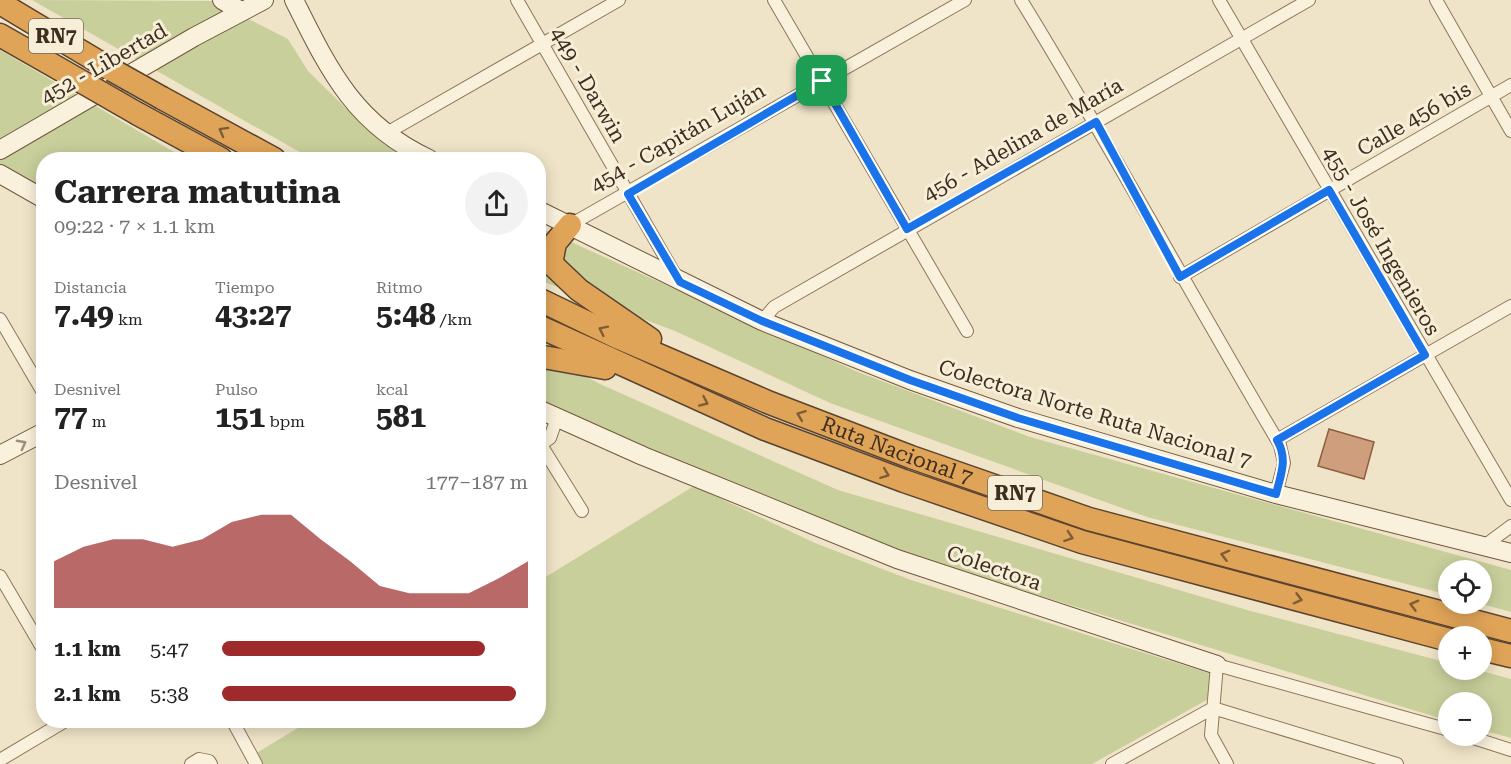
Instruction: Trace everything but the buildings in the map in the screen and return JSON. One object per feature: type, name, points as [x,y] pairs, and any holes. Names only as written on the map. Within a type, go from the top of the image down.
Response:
[{"type":"highway","name":"RN7","points":[[0,3],[112,70],[261,152]]},
{"type":"highway","name":"RN7","points":[[0,35],[208,152]]},
{"type":"highway","points":[[546,256],[570,225]]},
{"type":"highway","points":[[546,258],[610,313],[718,380]]},
{"type":"highway","name":"Ruta Nacional 7","points":[[546,303],[718,380],[911,457],[1089,519],[1511,631]]},
{"type":"highway","name":"Ruta Nacional 7","points":[[546,330],[765,429],[904,481],[1082,542],[1438,637]]},
{"type":"highway","points":[[546,357],[650,378]]},
{"type":"highway","points":[[1492,651],[1511,656]]},
{"type":"street","points":[[222,0],[241,11]]},
{"type":"street","name":"452 - Libertad","points":[[0,150],[264,0]]},
{"type":"street","points":[[294,0],[328,68],[347,95],[385,134],[417,152]]},
{"type":"street","name":"449 - Darwin","points":[[517,0],[680,282]]},
{"type":"street","points":[[385,134],[619,0]]},
{"type":"street","points":[[774,0],[967,331]]},
{"type":"street","name":"454 - Capitán Luján","points":[[570,225],[965,0]]},
{"type":"street","points":[[1021,0],[1096,122],[1180,277],[1284,453],[1284,463],[1276,494]]},
{"type":"street","name":"455 - José Ingenieros","points":[[1219,0],[1511,500]]},
{"type":"street","name":"456 - Adelina de María","points":[[762,321],[774,307],[1309,0]]},
{"type":"street","points":[[1436,0],[1511,130]]},
{"type":"street","name":"Calle 456 bis","points":[[1180,277],[1511,85]]},
{"type":"street","points":[[0,174],[36,194]]},
{"type":"street","points":[[546,214],[762,321]]},
{"type":"street","points":[[1277,440],[1511,306]]},
{"type":"street","points":[[0,319],[36,380]]},
{"type":"street","name":"Colectora Norte Ruta Nacional 7","points":[[762,321],[910,380],[1018,418],[1276,494],[1511,553]]},
{"type":"street","name":"Colectora","points":[[546,413],[897,559],[1216,665],[1438,727]]},
{"type":"street","points":[[546,441],[550,438],[557,418]]},
{"type":"street","points":[[0,455],[36,436]]},
{"type":"street","points":[[546,455],[582,511]]},
{"type":"street","points":[[1484,546],[1511,526]]},
{"type":"street","points":[[0,576],[36,637]]},
{"type":"street","points":[[1216,665],[1211,735],[1227,764]]},
{"type":"street","points":[[1112,764],[1212,708],[1397,764]]},
{"type":"street","points":[[0,760],[54,728]]},
{"type":"street","points":[[236,728],[256,764]]},
{"type":"street","points":[[1492,744],[1511,750]]},
{"type":"street","points":[[191,764],[199,759],[209,761],[211,764]]},
{"type":"green space","points":[[32,0],[213,1],[288,39],[308,71],[361,123],[404,152],[300,152]]},
{"type":"green space","points":[[0,50],[175,152],[36,152],[36,186],[0,167]]},
{"type":"green space","points":[[546,231],[858,372],[1030,437],[1475,560],[1438,560],[1438,592],[1147,517],[830,403],[675,331],[546,283]]},
{"type":"green space","points":[[546,355],[600,384],[838,490],[1247,610],[1438,660],[1438,680],[1492,680],[1492,674],[1511,679],[1511,738],[1492,733],[1492,692],[1438,692],[1438,718],[903,554],[643,448],[546,405]]},
{"type":"green space","points":[[694,486],[815,543],[911,580],[1212,674],[1212,697],[1092,764],[254,764],[250,757],[298,728],[546,728],[546,577]]},
{"type":"green space","points":[[1492,565],[1511,570],[1511,612],[1492,607]]},
{"type":"route","points":[[822,81],[907,229],[1096,122],[1180,277],[1329,190],[1425,355],[1277,440],[1284,453],[1284,463],[1276,494],[1150,459],[1018,418],[910,380],[762,321],[680,282],[628,194],[822,81]]}]
